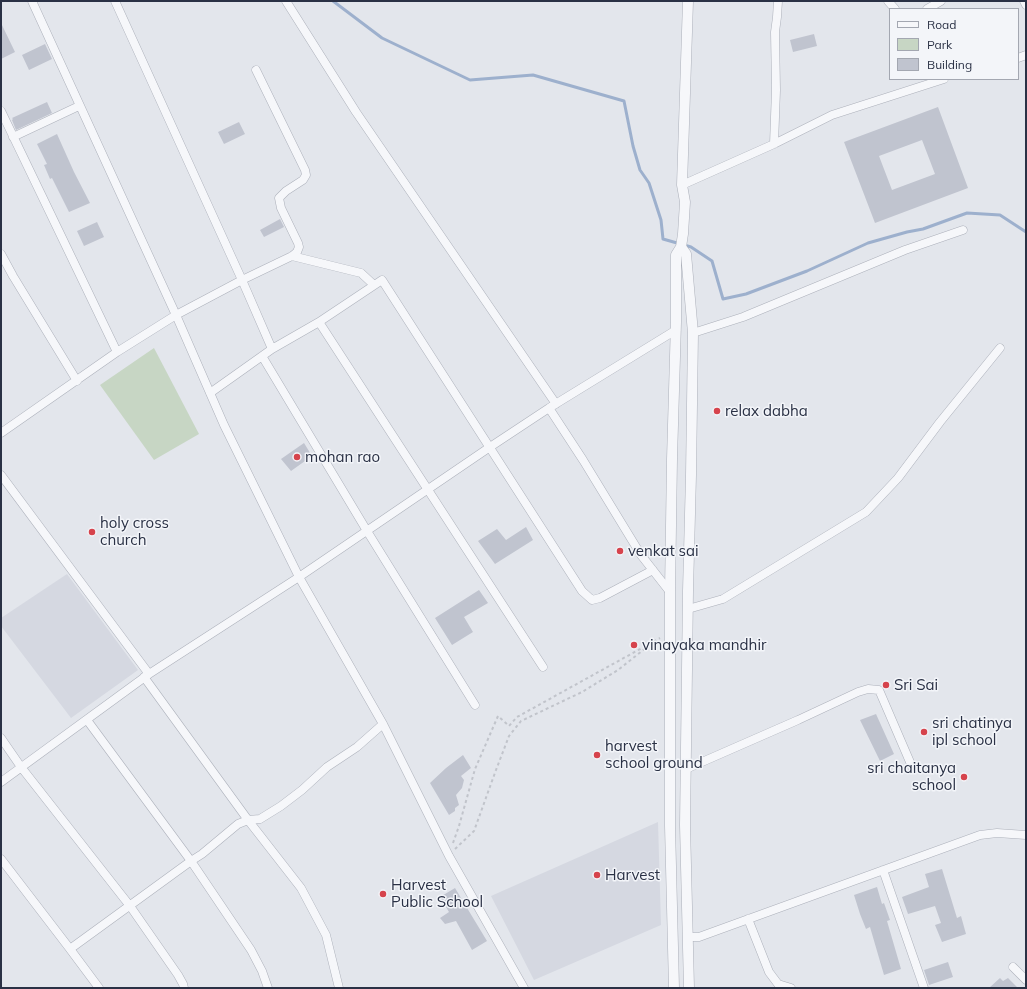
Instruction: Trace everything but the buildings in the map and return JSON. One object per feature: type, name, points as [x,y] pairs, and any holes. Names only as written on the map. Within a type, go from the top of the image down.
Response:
[{"type":"street","points":[[115,1],[272,349]]},
{"type":"street","points":[[286,1],[356,112],[553,406],[583,460],[641,555],[670,592]]},
{"type":"street","points":[[674,988],[670,826],[670,592],[676,330],[676,255],[681,247],[685,202],[682,185],[688,1]]},
{"type":"street","points":[[774,144],[776,90],[775,32],[778,1]]},
{"type":"street","points":[[930,8],[942,1]]},
{"type":"street","points":[[1024,1],[1026,6]]},
{"type":"street","points":[[35,2],[79,106],[176,315],[224,425],[299,577],[383,724],[449,856],[524,988]]},
{"type":"street","points":[[1,433],[117,352],[176,315],[242,280],[292,256],[297,252],[299,247],[298,243],[281,208],[279,198],[286,191],[303,180],[306,175],[305,170],[256,70]]},
{"type":"street","points":[[682,185],[774,144],[832,115],[941,80]]},
{"type":"street","points":[[14,137],[79,106]]},
{"type":"street","points":[[1,111],[117,352]]},
{"type":"street","points":[[693,333],[743,318],[905,250],[962,230]]},
{"type":"street","points":[[681,247],[686,254],[693,333],[685,825],[689,988]]},
{"type":"street","points":[[1,254],[77,381]]},
{"type":"street","points":[[292,256],[361,273],[374,285]]},
{"type":"street","points":[[210,393],[272,349],[319,322],[382,280],[582,591],[592,600],[600,598],[653,570]]},
{"type":"street","points":[[319,322],[543,666]]},
{"type":"street","points":[[1,782],[146,676],[299,577],[490,447],[676,330]]},
{"type":"street","points":[[688,609],[723,599],[866,512],[898,478],[940,422],[1000,348]]},
{"type":"street","points":[[262,356],[367,531],[475,706]]},
{"type":"street","points":[[1,475],[248,820],[301,888],[326,935],[339,988]]},
{"type":"street","points":[[686,769],[858,692],[868,689],[879,690],[913,769]]},
{"type":"street","points":[[87,720],[191,861],[251,950],[262,971],[268,988]]},
{"type":"street","points":[[70,949],[202,854],[238,824],[248,820],[260,820],[281,806],[302,790],[327,767],[357,747],[383,724]]},
{"type":"street","points":[[1,738],[21,767],[130,906],[178,975],[184,988]]},
{"type":"street","points":[[688,937],[699,937],[980,835],[997,833],[1026,835]]},
{"type":"street","points":[[1,859],[99,988]]},
{"type":"street","points":[[883,870],[924,988]]},
{"type":"street","points":[[748,919],[768,972],[778,984],[791,988]]},
{"type":"street","points":[[1013,968],[1026,980]]},
{"type":"path","points":[[449,856],[475,769],[498,716],[509,726],[517,717],[670,633]]},
{"type":"path","points":[[449,856],[474,831],[509,736],[521,721],[582,692],[618,670],[653,642]]},
{"type":"shaded area","points":[[67,574],[138,670],[71,718],[1,626],[1,618]]},
{"type":"shaded area","points":[[658,822],[661,925],[534,980],[491,896]]},
{"type":"green space","points":[[154,348],[199,434],[154,460],[100,385]]},
{"type":"waterway","points":[[333,1],[382,38],[470,80],[533,75],[624,101],[633,146],[640,170],[649,183],[661,220],[663,239],[691,247],[712,261],[723,299],[746,294],[807,271],[868,243],[923,229],[967,213],[1000,215],[1026,232]]},
{"type":"place","name":"relax dabha","points":[[717,411]]},
{"type":"place","name":"mohan rao","points":[[297,457]]},
{"type":"place","name":"holy cross church","points":[[92,532]]},
{"type":"place","name":"venkat sai","points":[[620,551]]},
{"type":"place","name":"vinayaka mandhir","points":[[634,645]]},
{"type":"place","name":"Sri Sai","points":[[886,685]]},
{"type":"place","name":"sri chatinya ipl school","points":[[924,732]]},
{"type":"place","name":"harvest school ground","points":[[597,755]]},
{"type":"place","name":"sri chaitanya school","points":[[964,777]]},
{"type":"place","name":"Harvest","points":[[597,875]]},
{"type":"place","name":"Harvest Public School","points":[[383,894]]}]
